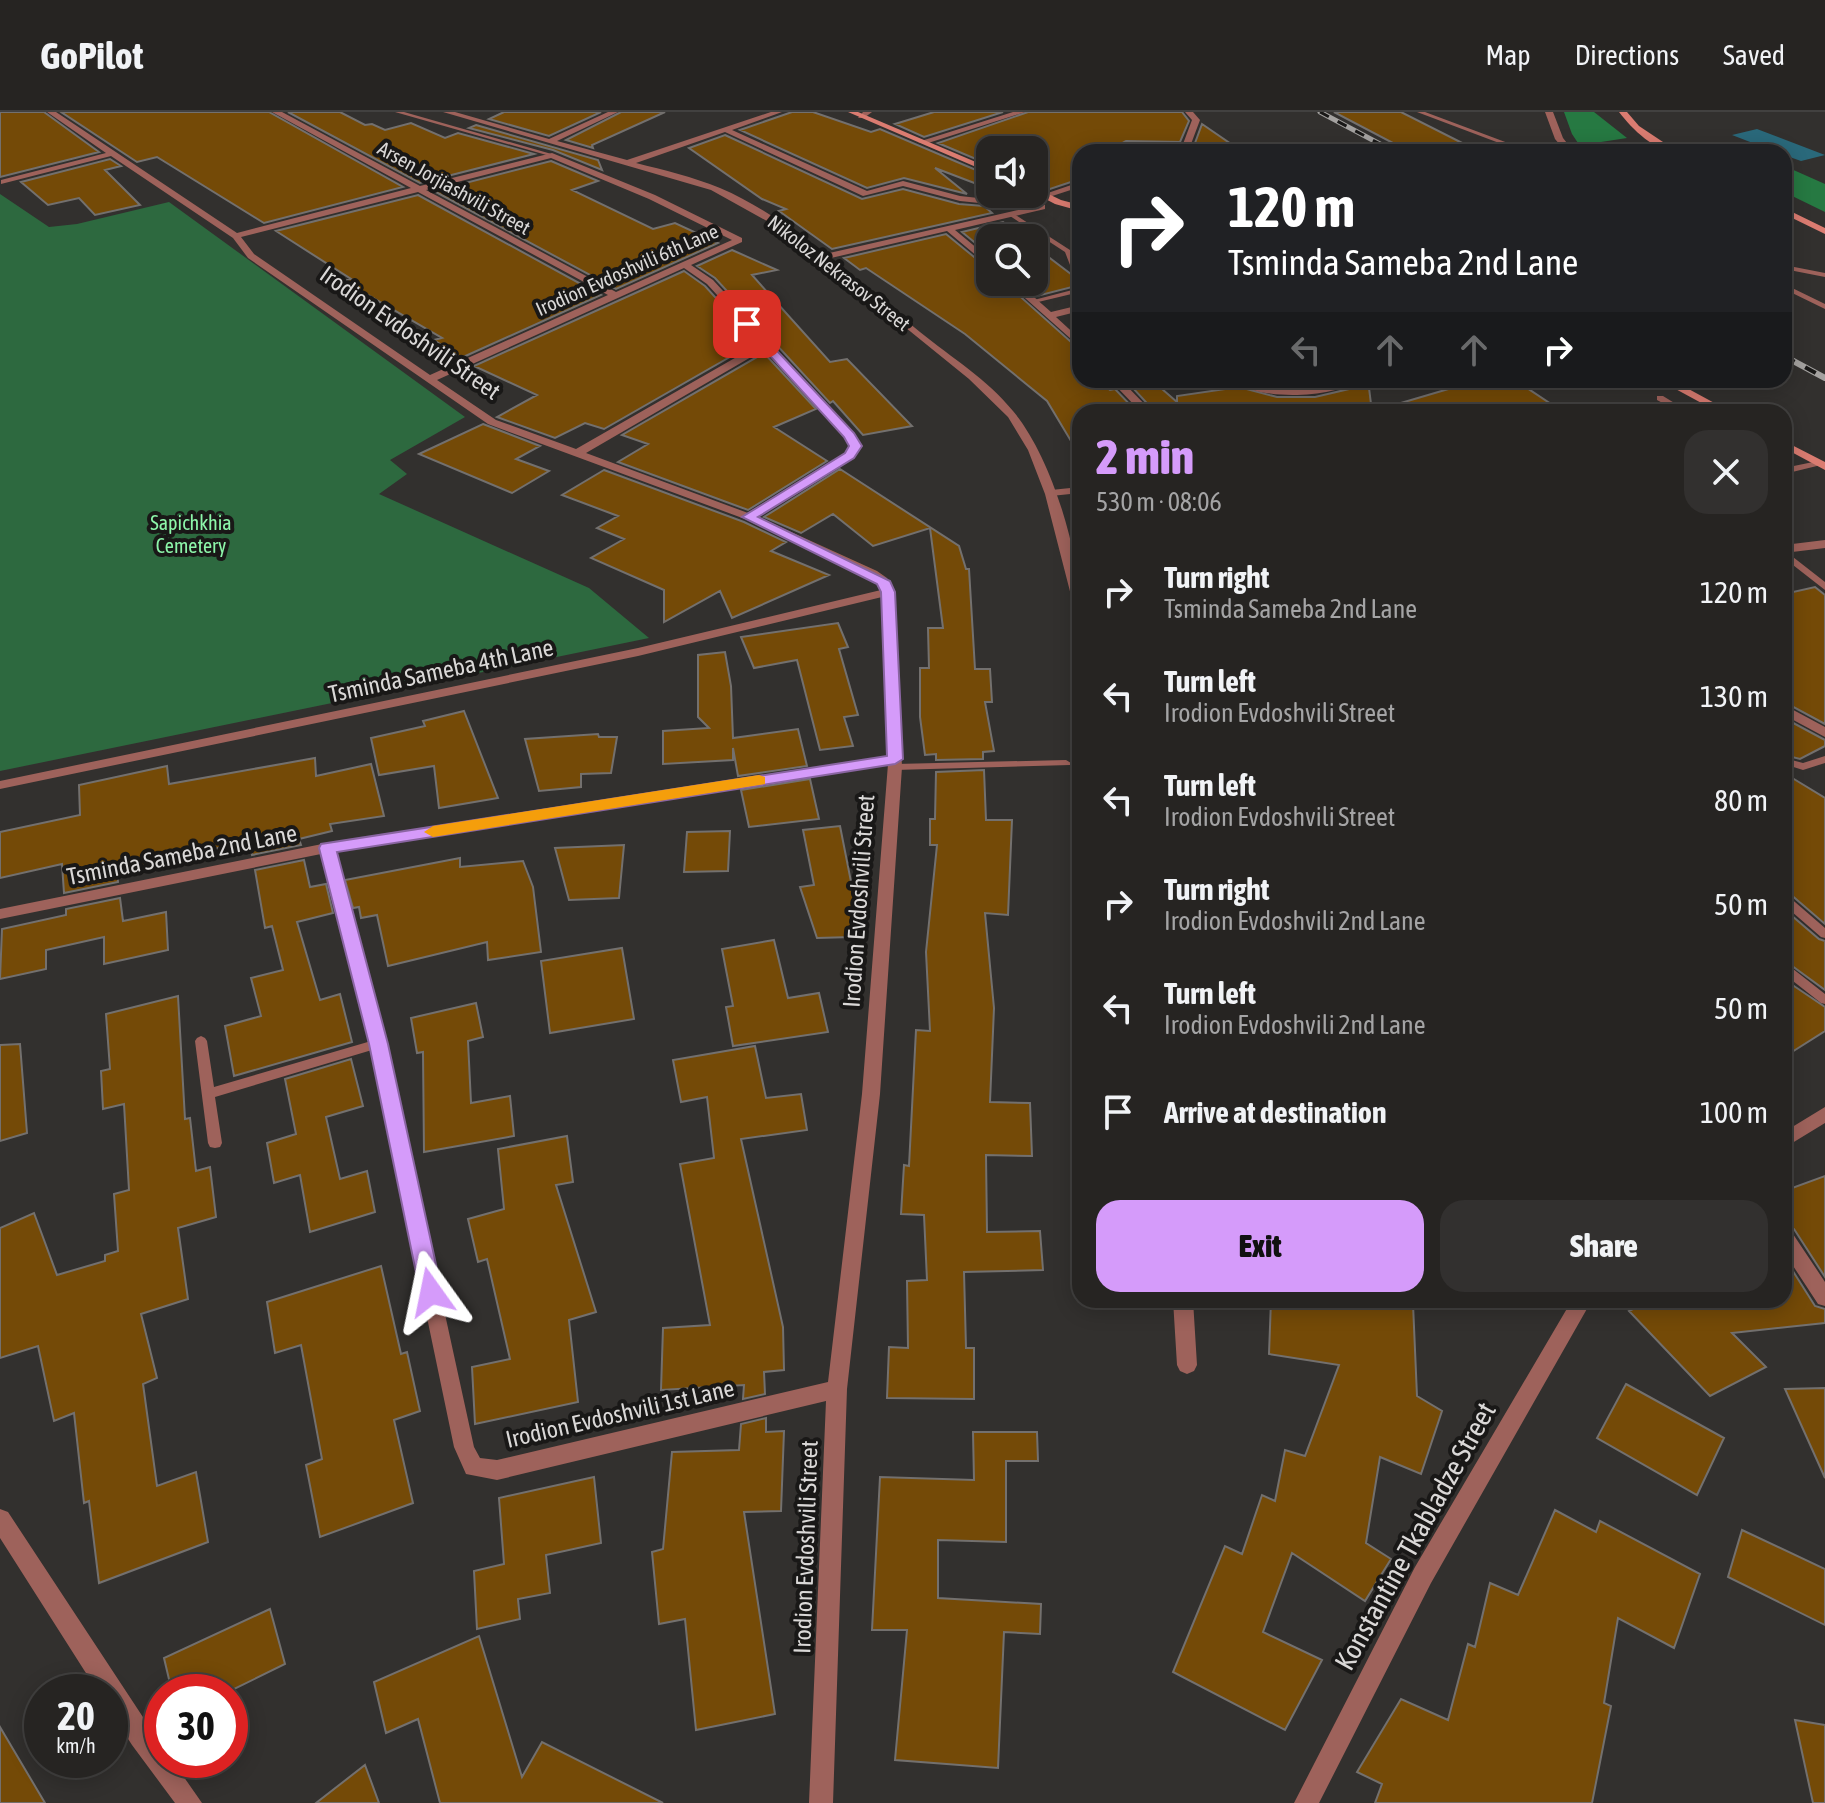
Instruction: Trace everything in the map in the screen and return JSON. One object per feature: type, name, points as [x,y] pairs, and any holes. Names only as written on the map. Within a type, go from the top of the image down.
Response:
[{"type":"street","name":"Irodion Evdoshvili Street","points":[[51,112],[236,236],[251,256],[492,422],[749,517],[883,581],[888,592],[895,763],[871,1094],[837,1389],[821,1803]]},
{"type":"street","name":"Arsen Jorjiashvili Street","points":[[276,112],[615,295]]},
{"type":"street","name":"Nikoloz Nekrasov Street","points":[[447,112],[684,178],[761,212],[824,257],[927,342],[957,362],[992,394],[1022,430],[1051,493],[1072,576]]},
{"type":"street","points":[[552,141],[614,112]]},
{"type":"street","points":[[626,163],[778,112]]},
{"type":"street","points":[[922,142],[1021,112]]},
{"type":"street","points":[[1187,144],[1196,120],[1189,112]]},
{"type":"street","points":[[1549,112],[1563,144]]},
{"type":"street","points":[[1623,112],[1636,128],[1661,144]]},
{"type":"street","points":[[860,113],[976,165]]},
{"type":"street","points":[[726,130],[866,194],[903,183],[976,200]]},
{"type":"street","points":[[4,182],[114,153]]},
{"type":"street","points":[[236,236],[552,155]]},
{"type":"street","name":"Irodion Evdoshvili 6th Lane","points":[[430,379],[739,240],[652,197],[552,155]]},
{"type":"street","points":[[1048,194],[1072,187]]},
{"type":"street","points":[[1048,196],[1072,206]]},
{"type":"street","points":[[1048,205],[1058,202]]},
{"type":"street","points":[[824,257],[1038,208]]},
{"type":"street","points":[[1792,215],[1825,231]]},
{"type":"street","points":[[950,230],[976,252]]},
{"type":"street","points":[[684,264],[710,282],[850,436],[855,446],[849,455],[749,517]]},
{"type":"street","points":[[1028,296],[1072,336]]},
{"type":"street","points":[[1051,315],[1072,310]]},
{"type":"street","points":[[578,453],[765,345]]},
{"type":"street","points":[[1123,388],[1139,404]]},
{"type":"street","points":[[1255,388],[1279,392],[1328,388]]},
{"type":"street","points":[[1680,388],[1710,404]]},
{"type":"street","points":[[1792,449],[1821,465]]},
{"type":"street","points":[[1792,550],[1825,544]]},
{"type":"street","name":"Tsminda Sameba 4th Lane","points":[[0,785],[638,652],[888,592]]},
{"type":"street","points":[[1792,714],[1825,733]]},
{"type":"street","name":"Tsminda Sameba 2nd Lane","points":[[0,914],[327,848],[895,763]]},
{"type":"street","name":"Irodion Evdoshvili 1st Lane","points":[[327,848],[378,1044],[464,1447],[473,1467],[497,1470],[837,1389]]},
{"type":"street","points":[[1792,1136],[1825,1114]]},
{"type":"street","points":[[1792,1248],[1825,1298]]},
{"type":"street","points":[[1183,1308],[1187,1365]]},
{"type":"street","name":"Konstantine Tkabladze Street","points":[[1306,1803],[1423,1575],[1577,1308]]},
{"type":"street","points":[[0,1519],[140,1737],[190,1803]]},
{"type":"lane","points":[[398,112],[552,155]]},
{"type":"lane","points":[[1420,112],[1507,144]]},
{"type":"lane","points":[[1012,215],[1068,251],[1072,264]]},
{"type":"lane","points":[[1792,269],[1825,275]]},
{"type":"lane","points":[[1792,290],[1825,307]]},
{"type":"lane","points":[[1034,301],[1072,292]]},
{"type":"lane","points":[[1660,398],[1671,404]]},
{"type":"lane","points":[[1792,468],[1821,465]]},
{"type":"lane","points":[[1051,493],[1072,491]]},
{"type":"lane","points":[[1792,558],[1825,587]]},
{"type":"lane","points":[[1792,764],[1803,767],[1825,759]]},
{"type":"lane","points":[[895,763],[1066,763]]},
{"type":"lane","points":[[1792,906],[1825,934]]},
{"type":"lane","points":[[1792,974],[1825,1000]]},
{"type":"lane","points":[[201,1041],[215,1143]]},
{"type":"lane","points":[[208,1094],[378,1044]]},
{"type":"green space","points":[[1564,112],[1594,112],[1627,138],[1601,144],[1579,144]]},
{"type":"green space","points":[[1792,169],[1825,184],[1825,212],[1792,196]]},
{"type":"green space","name":"Sapichkhia Cemetery","points":[[0,194],[49,227],[77,224],[169,202],[465,417],[390,460],[407,474],[379,494],[589,588],[649,638],[0,771]]},
{"type":"water","points":[[1757,129],[1825,155],[1801,161],[1792,158],[1792,144],[1755,144],[1732,135]]},
{"type":"building","points":[[0,112],[44,112],[99,152],[0,177]]},
{"type":"building","points":[[61,112],[269,112],[403,187],[264,223],[157,157],[137,162]]},
{"type":"building","points":[[288,112],[340,112],[365,125],[372,124],[385,130],[411,123],[445,138],[458,133],[534,154],[420,183]]},
{"type":"building","points":[[504,112],[601,112],[549,136],[489,119]]},
{"type":"building","points":[[621,112],[665,112],[592,145],[593,148],[566,140]]},
{"type":"building","points":[[792,112],[813,112],[871,132],[880,129],[976,170],[976,184],[935,168],[967,194],[904,178],[867,188],[740,130]]},
{"type":"building","points":[[934,112],[1003,112],[924,137],[895,124]]},
{"type":"building","points":[[1028,112],[1182,112],[1189,121],[1180,142],[1072,144],[1072,182],[1048,190],[1048,136],[976,136],[976,159],[938,143]]},
{"type":"building","points":[[1334,112],[1401,112],[1464,144],[1395,144]]},
{"type":"building","points":[[1202,124],[1231,144],[1195,143]]},
{"type":"building","points":[[476,125],[598,160],[602,170],[553,150],[469,128]]},
{"type":"building","points":[[725,135],[862,199],[903,189],[986,208],[992,213],[832,249],[779,211],[786,209],[762,199],[689,148]]},
{"type":"building","points":[[110,159],[121,166],[105,170],[140,205],[95,215],[79,198],[48,205],[21,182]]},
{"type":"building","points":[[551,161],[598,181],[572,190],[653,229],[675,223],[718,243],[616,289],[434,191]]},
{"type":"building","points":[[418,195],[601,295],[461,358],[434,340],[442,338],[344,281],[351,279],[276,231]]},
{"type":"building","points":[[976,229],[976,244],[962,232]]},
{"type":"building","points":[[946,234],[976,259],[976,296],[1020,296],[1072,343],[1072,388],[1115,389],[1129,404],[1072,404],[1072,443],[1047,401],[965,334],[866,268],[860,270],[844,258]]},
{"type":"building","points":[[732,250],[777,270],[752,275],[830,362],[847,359],[912,426],[863,435],[833,401],[830,403],[715,278],[697,266]]},
{"type":"building","points":[[1048,257],[1072,275],[1072,287],[1048,293]]},
{"type":"building","points":[[684,271],[705,286],[756,342],[604,429],[585,423],[555,438],[497,417],[537,395],[474,366]]},
{"type":"building","points":[[764,353],[816,409],[774,427],[827,461],[748,510],[618,462],[648,444],[622,435]]},
{"type":"building","points":[[1133,388],[1161,388],[1177,402],[1177,396],[1232,388],[1277,397],[1315,397],[1369,388],[1371,404],[1148,404]]},
{"type":"building","points":[[1452,388],[1527,388],[1551,404],[1397,404]]},
{"type":"building","points":[[483,424],[540,446],[516,459],[549,471],[512,493],[419,454]]},
{"type":"building","points":[[840,469],[959,546],[966,569],[969,569],[975,669],[990,669],[992,702],[985,702],[994,751],[983,752],[983,759],[936,760],[936,754],[925,755],[920,717],[920,668],[929,668],[928,628],[943,628],[930,528],[873,546],[833,514],[801,533],[764,517]]},
{"type":"building","points":[[604,470],[744,522],[786,542],[771,551],[829,575],[732,618],[720,591],[664,622],[664,590],[591,558],[624,539],[597,528],[618,516],[562,495]]},
{"type":"building","points":[[1815,587],[1825,595],[1825,724],[1792,706],[1792,592]]},
{"type":"building","points":[[838,623],[848,647],[839,649],[858,715],[844,717],[853,746],[820,750],[797,660],[754,668],[741,637]]},
{"type":"building","points":[[725,652],[731,686],[733,738],[798,729],[807,766],[738,776],[733,748],[733,760],[663,764],[663,731],[709,728],[698,717],[698,655]]},
{"type":"building","points":[[464,711],[498,798],[439,808],[434,766],[379,775],[371,738],[425,726],[423,721]]},
{"type":"building","points":[[1792,722],[1825,740],[1825,746],[1800,759],[1792,757]]},
{"type":"building","points":[[598,734],[599,737],[617,737],[611,773],[581,774],[581,787],[539,791],[525,739]]},
{"type":"building","points":[[315,758],[316,776],[371,764],[384,816],[330,824],[332,831],[299,839],[301,845],[252,855],[251,850],[220,858],[218,848],[117,872],[118,882],[64,893],[62,864],[0,878],[0,832],[80,815],[79,785],[167,766],[169,784]]},
{"type":"building","points":[[984,770],[986,820],[1012,820],[1008,915],[985,913],[994,1008],[990,1102],[1030,1103],[1032,1156],[986,1155],[987,1232],[1040,1231],[1043,1270],[964,1272],[966,1348],[974,1348],[974,1399],[887,1398],[889,1347],[908,1348],[907,1281],[927,1280],[924,1215],[901,1214],[904,1165],[909,1166],[916,1030],[930,1031],[926,952],[937,845],[930,845],[930,819],[935,819],[936,772]]},
{"type":"building","points":[[1792,778],[1825,798],[1825,924],[1792,896]]},
{"type":"building","points":[[810,779],[819,819],[749,827],[741,790]]},
{"type":"building","points":[[840,826],[856,907],[852,937],[817,938],[800,887],[814,885],[803,830]]},
{"type":"building","points":[[730,831],[728,871],[684,872],[687,832]]},
{"type":"building","points":[[624,845],[619,898],[569,900],[555,848]]},
{"type":"building","points":[[460,858],[460,867],[523,861],[533,887],[541,952],[488,960],[487,942],[388,966],[377,915],[361,918],[359,907],[353,908],[345,880]]},
{"type":"building","points":[[304,860],[310,887],[326,884],[333,913],[297,922],[320,1000],[340,994],[352,1042],[234,1076],[225,1026],[261,1016],[251,978],[283,970],[272,926],[265,928],[255,870]]},
{"type":"building","points":[[120,898],[123,921],[166,912],[168,950],[104,964],[104,937],[46,950],[46,969],[0,979],[2,929],[66,915],[66,909]]},
{"type":"building","points":[[1792,916],[1825,941],[1825,990],[1792,966]]},
{"type":"building","points":[[774,940],[788,998],[819,993],[828,1032],[733,1046],[726,1007],[733,1006],[722,949]]},
{"type":"building","points":[[622,948],[634,1019],[550,1033],[541,961]]},
{"type":"building","points":[[1792,985],[1825,1007],[1825,1031],[1792,1052]]},
{"type":"building","points":[[178,996],[185,1119],[190,1118],[196,1171],[210,1167],[216,1217],[178,1228],[188,1299],[141,1314],[157,1378],[143,1384],[157,1486],[196,1472],[208,1542],[99,1583],[89,1501],[84,1503],[74,1413],[54,1421],[38,1346],[0,1358],[0,1228],[34,1213],[57,1275],[105,1261],[105,1255],[118,1251],[114,1194],[129,1190],[124,1104],[103,1109],[101,1071],[110,1069],[106,1014]]},
{"type":"building","points":[[476,1003],[483,1037],[468,1041],[471,1103],[510,1096],[514,1136],[424,1152],[423,1052],[417,1053],[411,1018]]},
{"type":"building","points":[[20,1044],[27,1133],[0,1141],[0,1045]]},
{"type":"building","points":[[755,1046],[766,1098],[801,1094],[807,1130],[741,1139],[783,1327],[784,1370],[764,1372],[765,1394],[743,1399],[744,1385],[661,1390],[663,1328],[710,1325],[680,1164],[714,1158],[707,1097],[681,1102],[673,1060]]},
{"type":"building","points":[[351,1059],[363,1106],[326,1117],[340,1179],[367,1171],[375,1212],[310,1232],[300,1175],[274,1183],[267,1143],[296,1134],[285,1079]]},
{"type":"building","points":[[567,1136],[573,1182],[556,1185],[596,1312],[569,1320],[578,1402],[475,1424],[472,1367],[510,1359],[487,1259],[478,1262],[468,1219],[504,1209],[498,1149]]},
{"type":"building","points":[[1825,1176],[1825,1277],[1792,1228],[1792,1188]]},
{"type":"building","points":[[381,1266],[401,1354],[407,1352],[420,1411],[394,1420],[413,1503],[320,1537],[306,1465],[322,1459],[301,1345],[275,1353],[267,1302]]},
{"type":"building","points":[[1792,1270],[1815,1306],[1825,1309],[1825,1323],[1732,1333],[1766,1367],[1710,1396],[1629,1311],[1635,1308],[1792,1308]]},
{"type":"building","points":[[1271,1308],[1413,1308],[1417,1396],[1442,1411],[1421,1474],[1380,1457],[1366,1543],[1391,1559],[1365,1601],[1292,1553],[1263,1632],[1322,1660],[1285,1730],[1173,1672],[1225,1546],[1242,1554],[1262,1495],[1275,1501],[1285,1450],[1305,1456],[1339,1365],[1269,1354]]},
{"type":"building","points":[[1626,1384],[1724,1438],[1697,1495],[1597,1438]]},
{"type":"building","points":[[1825,1388],[1825,1478],[1785,1389]]},
{"type":"building","points":[[766,1418],[766,1432],[784,1431],[781,1511],[744,1512],[775,1714],[696,1730],[685,1619],[659,1624],[652,1552],[663,1549],[672,1452],[739,1450],[741,1424]]},
{"type":"building","points":[[973,1432],[1037,1432],[1038,1461],[1006,1461],[1006,1542],[938,1540],[938,1598],[1041,1604],[1040,1634],[1004,1632],[998,1768],[895,1760],[907,1630],[872,1630],[880,1477],[974,1480]]},
{"type":"building","points":[[594,1477],[601,1543],[546,1555],[550,1593],[518,1599],[520,1619],[477,1629],[474,1571],[504,1564],[499,1498]]},
{"type":"building","points":[[1555,1510],[1596,1532],[1600,1521],[1700,1574],[1674,1648],[1618,1618],[1604,1703],[1611,1706],[1592,1803],[1375,1803],[1382,1784],[1357,1772],[1401,1699],[1448,1720],[1468,1644],[1475,1647],[1490,1583],[1518,1595]]},
{"type":"building","points":[[1742,1530],[1825,1569],[1825,1625],[1728,1577]]},
{"type":"building","points":[[270,1609],[285,1664],[248,1682],[248,1674],[168,1674],[164,1658]]},
{"type":"building","points":[[479,1636],[522,1777],[542,1742],[663,1803],[440,1803],[418,1719],[386,1733],[374,1682]]},
{"type":"building","points":[[1795,1720],[1825,1725],[1825,1803],[1813,1803]]},
{"type":"building","points":[[0,1727],[24,1768],[24,1778],[30,1778],[45,1803],[0,1803]]},
{"type":"building","points":[[365,1765],[379,1803],[316,1803]]},
{"type":"railway","points":[[1320,112],[1380,144]]},
{"type":"railway","points":[[1792,360],[1825,378]]},
{"type":"slow traffic","points":[[433,832],[759,780]]},
{"type":"route","points":[[431,1292],[378,1044],[327,848],[895,759],[888,592],[883,581],[749,517],[849,455],[855,446],[850,436],[747,324]]}]
